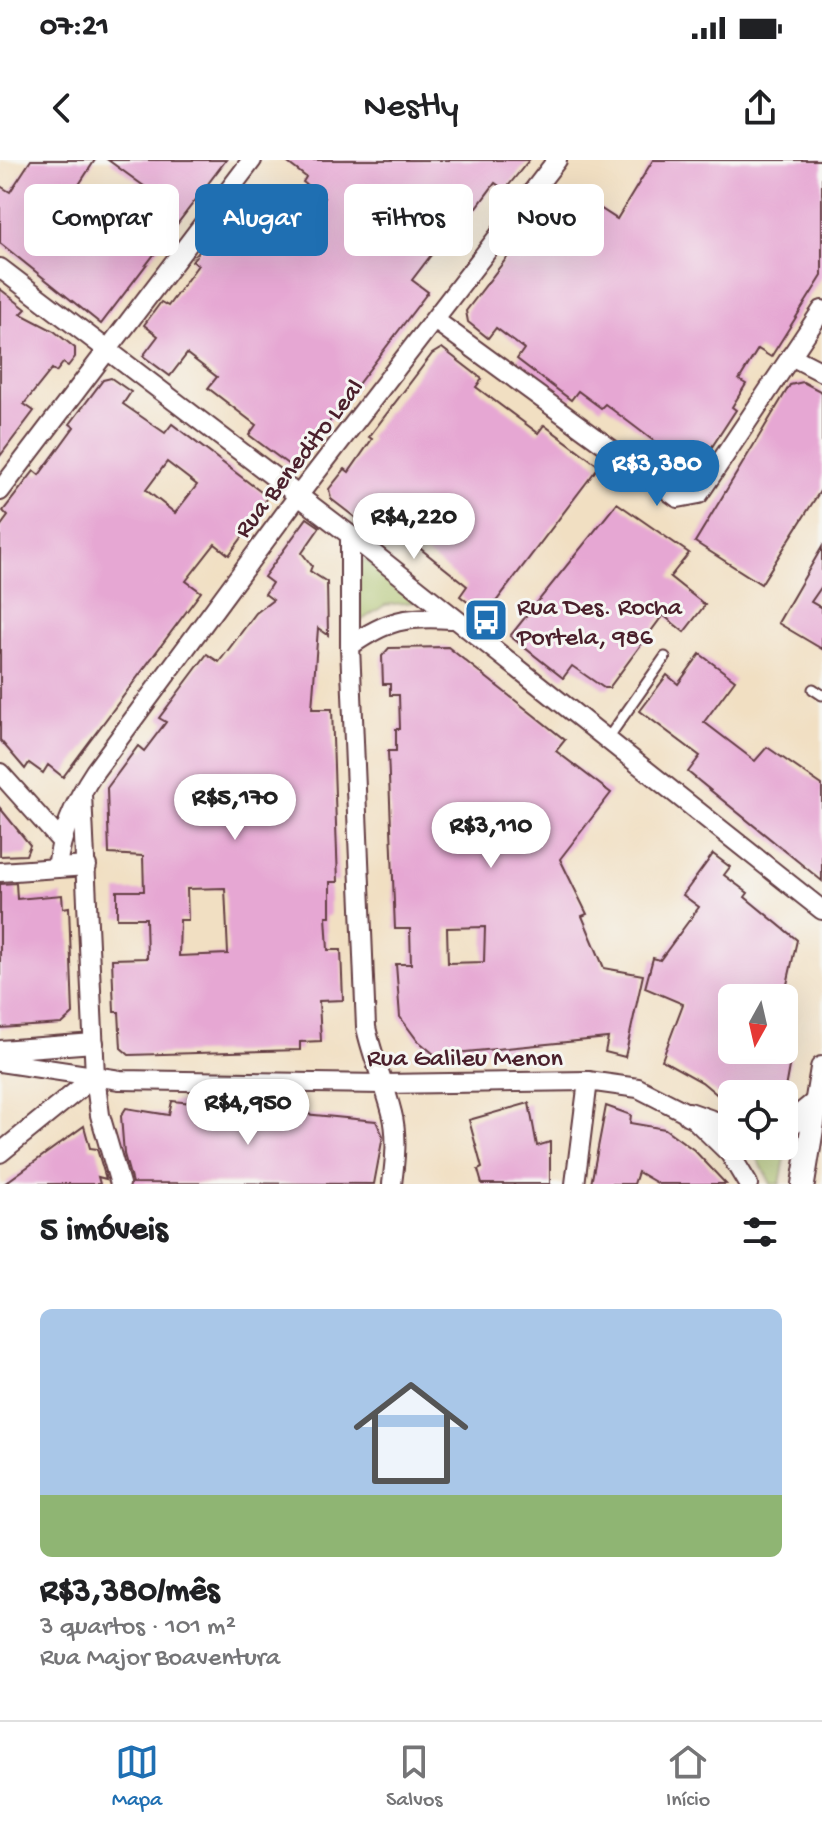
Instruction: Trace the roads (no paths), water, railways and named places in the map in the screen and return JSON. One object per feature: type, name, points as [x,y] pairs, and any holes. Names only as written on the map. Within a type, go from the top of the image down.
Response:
[{"type":"street","points":[[0,491],[252,160]]},
{"type":"street","name":"Rua Benedito Leal","points":[[57,868],[60,840],[82,789],[298,496],[436,321],[557,160]]},
{"type":"street","points":[[0,268],[350,535],[451,619],[822,910]]},
{"type":"street","points":[[436,321],[678,498],[699,494],[822,310]]},
{"type":"street","points":[[791,356],[822,372]]},
{"type":"street","points":[[350,535],[350,646],[366,1027],[394,1129],[392,1184]]},
{"type":"street","points":[[350,646],[379,626],[400,620],[418,616],[451,619]]},
{"type":"street","points":[[0,773],[60,840]]},
{"type":"street","points":[[82,789],[95,1076],[100,1115],[120,1184]]},
{"type":"street","points":[[0,872],[87,866]]},
{"type":"street","points":[[0,1050],[94,1043]]},
{"type":"street","name":"Rua Galileu Menon","points":[[0,1062],[95,1076],[382,1084],[588,1081],[638,1088],[689,1114],[730,1154],[748,1184]]},
{"type":"street","points":[[803,1184],[822,1068]]},
{"type":"street","points":[[0,1153],[95,1076]]},
{"type":"street","points":[[575,1184],[588,1081]]},
{"type":"street","points":[[798,1118],[817,1102]]},
{"type":"street","points":[[689,1114],[718,1124]]},
{"type":"lane","points":[[606,741],[665,657]]},
{"type":"place","name":"Rua Des. Rocha Portela, 986","points":[[486,620]]}]
